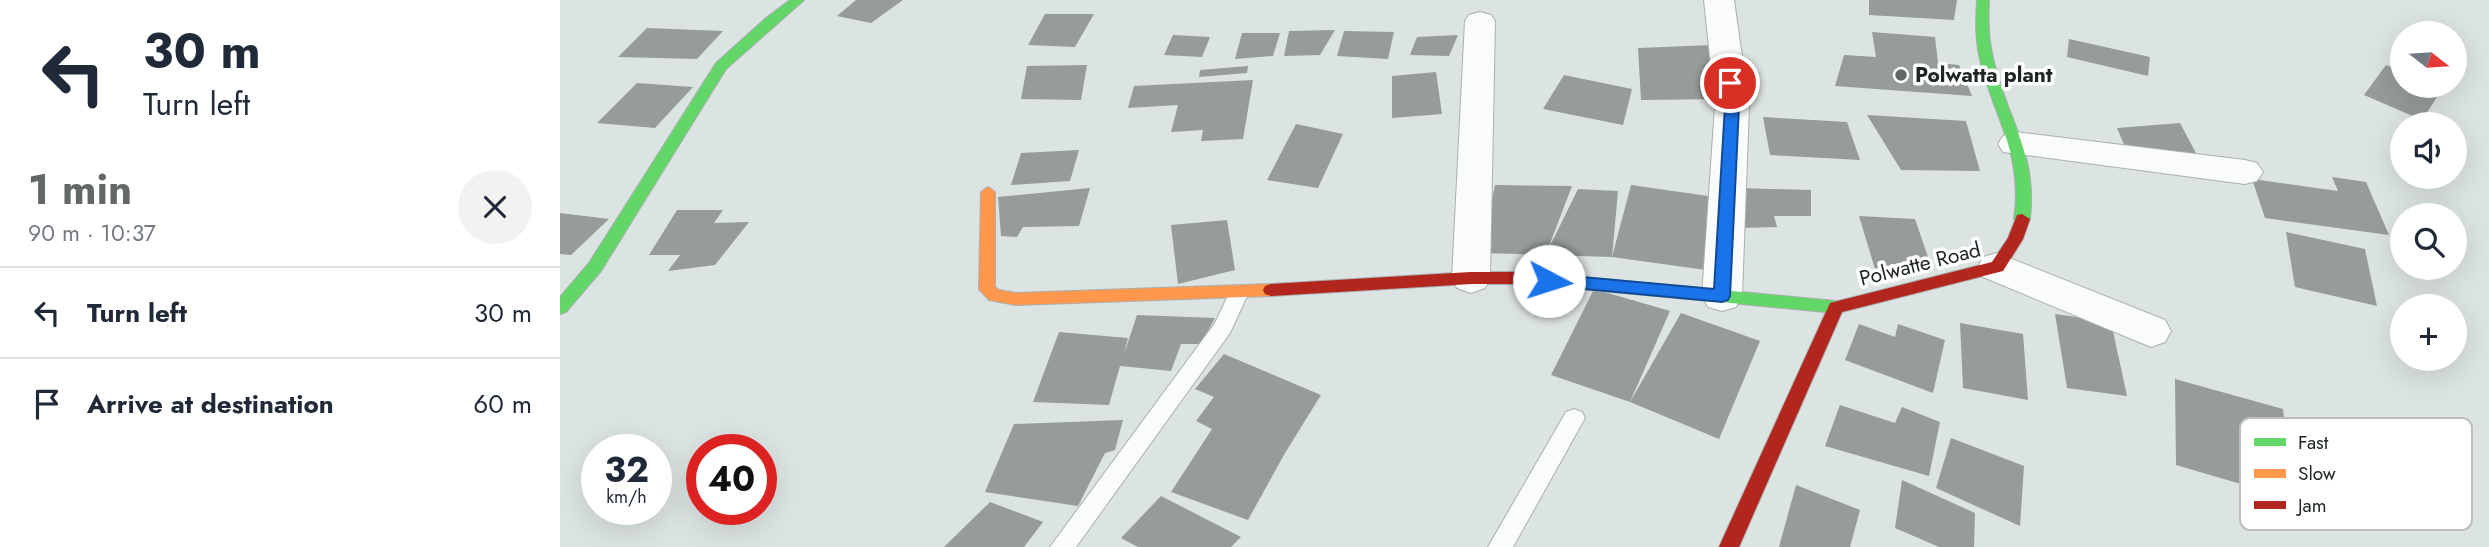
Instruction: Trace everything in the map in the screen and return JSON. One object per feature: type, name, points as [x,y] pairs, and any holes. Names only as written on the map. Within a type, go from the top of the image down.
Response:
[{"type":"street","points":[[560,308],[595,267],[721,66],[770,21],[798,0]]},
{"type":"street","points":[[1718,0],[1732,106],[1722,296]]},
{"type":"street","name":"Polwatte Road","points":[[1729,547],[1836,307],[1997,267],[2018,233],[2026,196],[2015,144],[1988,74],[1979,13],[1983,0]]},
{"type":"street","points":[[1471,278],[1480,21]]},
{"type":"street","points":[[2015,144],[2245,172]]},
{"type":"street","points":[[988,192],[987,289],[995,296],[1016,299],[1239,292],[1471,278],[1524,278],[1836,307]]},
{"type":"street","points":[[1997,267],[2151,331]]},
{"type":"lane","points":[[1062,547],[1223,327],[1239,292]]},
{"type":"lane","points":[[1500,547],[1574,418]]},
{"type":"building","points":[[856,0],[903,0],[871,23],[837,16]]},
{"type":"building","points":[[1869,0],[1957,0],[1954,20],[1869,15]]},
{"type":"building","points":[[1045,14],[1094,14],[1075,47],[1028,45]]},
{"type":"building","points":[[647,28],[723,31],[697,59],[618,57]]},
{"type":"building","points":[[1335,30],[1320,55],[1284,56],[1289,31]]},
{"type":"building","points":[[1344,31],[1394,32],[1388,59],[1337,56]]},
{"type":"building","name":"Polwatta plant","points":[[1872,32],[1935,37],[1938,63],[1959,65],[1972,96],[1835,86],[1844,55],[1876,57]]},
{"type":"building","points":[[1242,33],[1280,33],[1273,56],[1235,59]]},
{"type":"building","points":[[1173,35],[1210,37],[1202,57],[1164,55]]},
{"type":"building","points":[[1458,35],[1449,56],[1410,55],[1417,37]]},
{"type":"building","points":[[2069,39],[2150,57],[2148,76],[2067,57]]},
{"type":"building","points":[[1711,45],[1723,99],[1641,100],[1638,48]]},
{"type":"building","points":[[1087,65],[1081,100],[1021,99],[1027,66]]},
{"type":"building","points":[[2386,65],[2390,66],[2390,98],[2436,98],[2427,112],[2403,112],[2364,95]]},
{"type":"building","points":[[1248,66],[1247,73],[1199,77],[1200,70]]},
{"type":"building","points":[[1436,72],[1442,114],[1392,118],[1392,76]]},
{"type":"building","points":[[1564,75],[1632,89],[1623,125],[1543,109]]},
{"type":"building","points":[[1253,80],[1243,139],[1201,141],[1203,130],[1171,132],[1178,105],[1128,108],[1134,86]]},
{"type":"building","points":[[637,83],[693,87],[655,128],[597,123]]},
{"type":"building","points":[[1867,115],[1966,121],[1980,171],[1901,170]]},
{"type":"building","points":[[1763,117],[1847,122],[1860,160],[1770,155]]},
{"type":"building","points":[[2180,123],[2197,155],[2128,154],[2117,128]]},
{"type":"building","points":[[1296,124],[1343,134],[1318,188],[1267,180]]},
{"type":"building","points":[[1079,150],[1070,181],[1011,185],[1021,153]]},
{"type":"building","points":[[2332,177],[2366,182],[2389,235],[2265,218],[2252,179],[2338,191]]},
{"type":"building","points":[[1495,185],[1572,186],[1546,254],[1578,189],[1618,191],[1612,257],[1481,253]]},
{"type":"building","points":[[1631,185],[1722,198],[1713,271],[1612,257]]},
{"type":"building","points":[[1090,188],[1079,226],[1023,227],[1017,237],[1001,236],[998,197]]},
{"type":"building","points":[[1737,188],[1811,190],[1811,216],[1774,216],[1777,227],[1740,228]]},
{"type":"building","points":[[677,210],[723,210],[714,223],[749,222],[715,265],[668,271],[680,255],[649,255]]},
{"type":"building","points":[[560,213],[609,219],[571,255],[560,254]]},
{"type":"building","points":[[1859,216],[1915,219],[1928,257],[1875,269]]},
{"type":"building","points":[[1227,220],[1235,270],[1178,284],[1171,225]]},
{"type":"building","points":[[2286,232],[2365,249],[2377,306],[2295,287]]},
{"type":"building","points":[[1594,289],[1670,311],[1630,402],[1551,375]]},
{"type":"building","points":[[1681,313],[1760,341],[1719,439],[1630,402]]},
{"type":"building","points":[[2055,314],[2111,322],[2127,396],[2067,388]]},
{"type":"building","points":[[1137,315],[1215,318],[1201,344],[1181,344],[1171,371],[1120,366],[1109,405],[1033,402],[1059,332],[1128,338],[1124,354]]},
{"type":"building","points":[[1960,323],[2023,334],[2028,400],[1963,388]]},
{"type":"building","points":[[1859,324],[1895,337],[1898,324],[1945,340],[1933,393],[1845,360]]},
{"type":"building","points":[[1224,354],[1321,395],[1248,520],[1171,492],[1212,429],[1196,421],[1214,397],[1195,389]]},
{"type":"building","points":[[2175,379],[2283,409],[2284,418],[2240,418],[2240,484],[2176,465]]},
{"type":"building","points":[[1840,405],[1895,423],[1902,407],[1940,422],[1929,476],[1825,446]]},
{"type":"building","points":[[1123,420],[1115,450],[1105,453],[1078,506],[985,492],[1014,424]]},
{"type":"building","points":[[1951,438],[2024,466],[2020,526],[1936,488]]},
{"type":"building","points":[[1902,480],[1975,513],[1974,547],[1939,547],[1895,528]]},
{"type":"building","points":[[1796,485],[1860,510],[1850,547],[1779,547]]},
{"type":"building","points":[[1161,496],[1241,537],[1231,547],[1138,547],[1121,538]]},
{"type":"building","points":[[990,502],[1043,522],[1024,547],[944,547]]},
{"type":"traffic: fast","points":[[560,308],[595,267],[721,66],[770,21],[798,0]]},
{"type":"traffic: fast","points":[[1983,0],[1981,28],[1986,56],[2022,166],[2025,193],[2022,219]]},
{"type":"traffic: fast","points":[[1690,293],[1836,307]]},
{"type":"traffic: slow","points":[[988,192],[987,289],[995,296],[1016,299],[1271,290]]},
{"type":"traffic: jam","points":[[1729,547],[1836,307],[1997,267],[2015,239],[2022,219]]},
{"type":"traffic: jam","points":[[1271,290],[1471,278],[1524,278],[1690,293]]},
{"type":"place","name":"Polwatta plant","points":[[1901,75]]},
{"type":"route","points":[[1549,281],[1722,296],[1732,106],[1730,83]]}]
